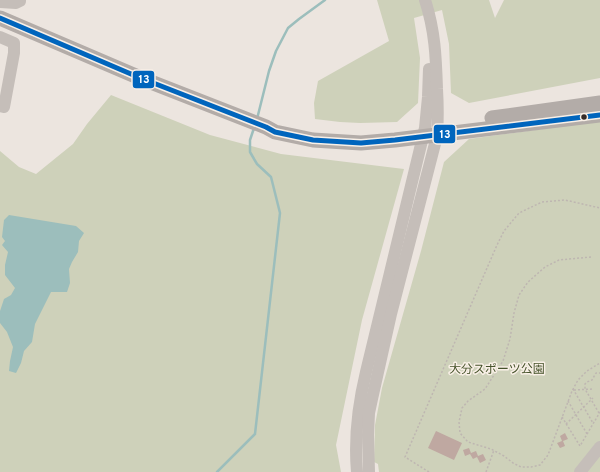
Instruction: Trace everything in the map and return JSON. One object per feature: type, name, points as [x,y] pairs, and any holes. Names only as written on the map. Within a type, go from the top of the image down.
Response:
[{"type":"main road","points":[[0,18],[138,77],[266,128],[277,126],[340,138],[361,134],[430,132],[600,115]]},
{"type":"main road","points":[[430,132],[600,104]]},
{"type":"street","points":[[0,2],[16,3],[20,0]]},
{"type":"street","points":[[419,0],[426,16]]},
{"type":"street","points":[[369,472],[368,435],[372,399],[430,132],[428,97],[429,71],[425,0]]},
{"type":"street","points":[[0,36],[14,43],[14,53],[2,106]]},
{"type":"street","points":[[357,472],[356,428],[362,387],[430,132]]},
{"type":"street","points":[[580,472],[600,447]]},
{"type":"path","points":[[429,472],[405,457],[504,231],[519,213],[542,202],[566,200],[600,208]]},
{"type":"path","points":[[591,257],[559,260],[545,267],[528,282],[520,295],[514,313],[510,339],[503,361],[485,389],[468,401],[462,408],[459,422],[460,433],[468,442],[494,450],[521,467],[540,465],[548,455],[568,401],[578,380],[587,370],[600,363]]},
{"type":"path","points":[[562,417],[580,446],[600,412],[585,389],[585,384],[592,380],[596,373],[600,373]]},
{"type":"path","points":[[573,390],[593,389]]},
{"type":"path","points":[[573,390],[593,423]]},
{"type":"path","points":[[566,424],[593,398]]},
{"type":"path","points":[[568,401],[587,434]]},
{"type":"path","points":[[486,472],[494,450]]},
{"type":"green space","points":[[377,0],[489,0],[495,18],[504,0],[600,0],[600,78],[469,103],[451,93],[449,44],[442,10],[414,18],[420,58],[418,103],[397,122],[360,123],[315,119],[314,103],[318,81],[389,41]]},
{"type":"green space","points":[[111,95],[210,135],[281,154],[404,169],[362,320],[336,445],[341,472],[0,472],[0,151],[19,167],[36,174],[73,144]]},
{"type":"green space","name":"大分スポーツ公園","points":[[600,121],[600,472],[379,472],[378,464],[374,462],[375,425],[382,388],[421,251],[444,162],[469,139]]},
{"type":"water","points":[[9,215],[76,226],[84,233],[79,241],[78,252],[69,269],[70,283],[67,292],[51,292],[35,324],[32,342],[24,351],[21,363],[16,373],[9,371],[13,347],[7,332],[0,323],[0,311],[4,299],[11,295],[15,288],[5,275],[5,265],[8,252],[2,245],[5,241],[2,237],[4,220]]},
{"type":"building","points":[[436,431],[462,443],[454,460],[428,448]]},
{"type":"building","points":[[565,433],[568,439],[563,441],[565,446],[560,448],[557,443],[562,441],[560,436]]},
{"type":"building","points":[[469,448],[471,453],[476,451],[478,456],[483,454],[486,460],[480,463],[477,457],[473,459],[470,454],[465,456],[463,450]]},
{"type":"waterway","points":[[257,119],[269,71],[276,51],[288,28],[325,0]]},
{"type":"waterway","points":[[217,472],[255,434],[280,213],[271,177],[257,164],[250,152],[250,140],[254,128]]},
{"type":"transit line","name":"13","points":[[0,18],[138,77],[266,127],[275,132],[313,140],[361,143],[600,115]]}]
